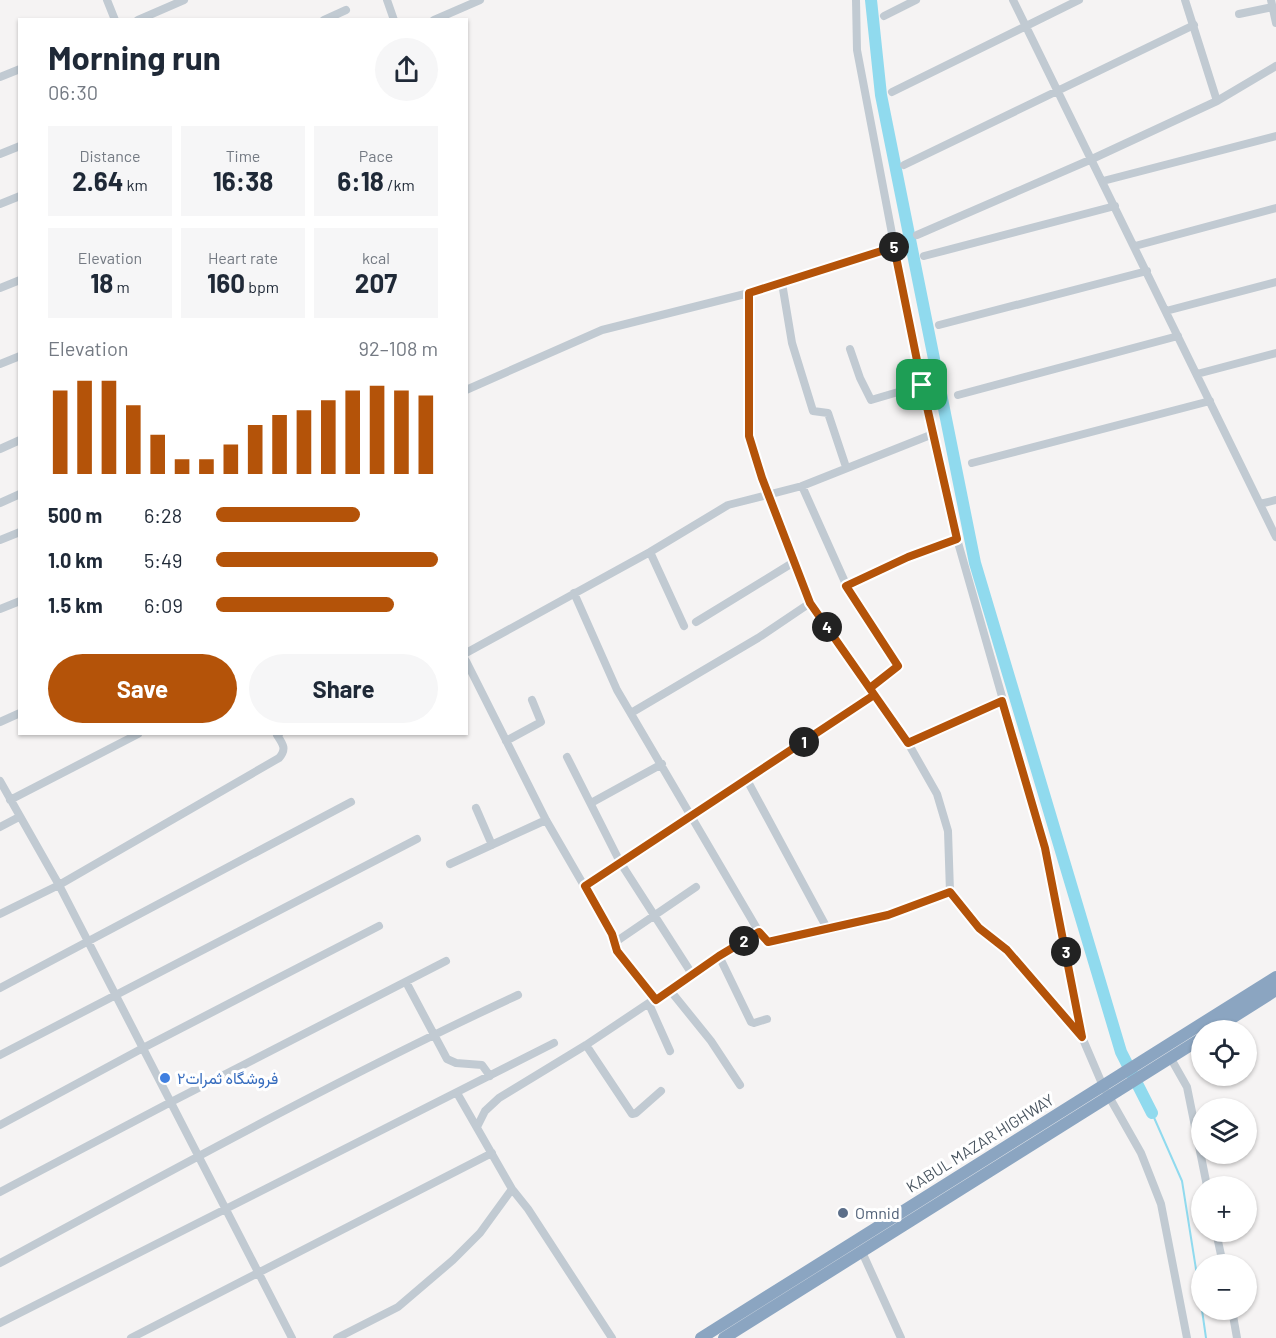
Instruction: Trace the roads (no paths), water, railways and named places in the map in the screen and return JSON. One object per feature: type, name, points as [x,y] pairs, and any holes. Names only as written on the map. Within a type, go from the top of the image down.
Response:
[{"type":"highway","name":"KABUL MAZAR HIGHWAY","points":[[724,1338],[1113,1095],[1153,1061],[1276,977]]},
{"type":"highway","points":[[1229,1020],[1276,990]]},
{"type":"highway","name":"KABUL MAZAR HIGHWAY","points":[[701,1338],[1106,1084],[1153,1061],[1170,1058],[1191,1045]]},
{"type":"street","points":[[107,0],[114,18]]},
{"type":"street","points":[[143,18],[184,0]]},
{"type":"street","points":[[387,0],[393,18]]},
{"type":"street","points":[[439,18],[480,0]]},
{"type":"street","points":[[856,0],[857,50],[922,385],[957,539],[1045,848],[1082,1037]]},
{"type":"street","points":[[884,16],[916,0]]},
{"type":"street","points":[[1013,0],[1276,537]]},
{"type":"street","points":[[892,92],[1079,0]]},
{"type":"street","points":[[1185,0],[1217,101]]},
{"type":"street","points":[[1239,14],[1272,3],[1276,23]]},
{"type":"street","points":[[328,18],[346,10]]},
{"type":"street","points":[[904,165],[1194,25]]},
{"type":"street","points":[[917,235],[1092,159],[1217,101],[1276,66]]},
{"type":"street","points":[[0,77],[18,70]]},
{"type":"street","points":[[1103,181],[1276,136]]},
{"type":"street","points":[[0,154],[18,147]]},
{"type":"street","points":[[0,204],[18,197]]},
{"type":"street","points":[[924,256],[1115,206]]},
{"type":"street","points":[[1135,246],[1276,208]]},
{"type":"street","points":[[468,389],[602,330],[749,293],[894,247]]},
{"type":"street","points":[[939,325],[1147,271]]},
{"type":"street","points":[[0,288],[18,281]]},
{"type":"street","points":[[1166,311],[1276,282]]},
{"type":"street","points":[[782,283],[792,343],[813,411],[828,413],[846,467]]},
{"type":"street","points":[[749,293],[749,436],[810,603],[908,743],[937,794],[948,831],[950,892],[979,928],[1007,950],[1082,1037],[1113,1095],[1141,1153],[1161,1204],[1187,1338]]},
{"type":"street","points":[[958,395],[1178,336]]},
{"type":"street","points":[[850,348],[860,378],[871,400],[922,385]]},
{"type":"street","points":[[1197,374],[1276,353]]},
{"type":"street","points":[[0,364],[18,357]]},
{"type":"street","points":[[972,463],[1210,401]]},
{"type":"street","points":[[468,652],[650,552],[728,505],[802,486],[933,434]]},
{"type":"street","points":[[0,448],[18,441]]},
{"type":"street","points":[[585,886],[747,780],[872,692],[898,666],[846,586],[802,486]]},
{"type":"street","points":[[0,503],[18,495]]},
{"type":"street","points":[[1260,504],[1276,500]]},
{"type":"street","points":[[0,540],[18,533]]},
{"type":"street","points":[[846,586],[908,557],[957,539]]},
{"type":"street","points":[[650,552],[684,626]]},
{"type":"street","points":[[696,622],[794,562]]},
{"type":"street","points":[[574,593],[617,690],[759,932],[768,942],[888,915],[950,892]]},
{"type":"street","points":[[0,609],[18,602]]},
{"type":"street","points":[[631,713],[758,638],[810,603]]},
{"type":"street","points":[[468,665],[546,820],[612,934],[617,951],[652,1002],[670,1051]]},
{"type":"street","points":[[506,741],[541,722],[532,700]]},
{"type":"street","points":[[908,743],[1002,701]]},
{"type":"street","points":[[0,722],[18,714]]},
{"type":"street","points":[[10,800],[136,735]]},
{"type":"street","points":[[0,914],[59,885],[279,759],[284,753],[284,746],[278,735]]},
{"type":"street","points":[[567,757],[620,862],[692,974]]},
{"type":"street","points":[[591,803],[662,764]]},
{"type":"street","points":[[747,780],[828,930]]},
{"type":"street","points":[[0,782],[59,885],[292,1338]]},
{"type":"street","points":[[0,988],[351,802]]},
{"type":"street","points":[[476,808],[492,845]]},
{"type":"street","points":[[0,827],[19,817]]},
{"type":"street","points":[[450,864],[546,820]]},
{"type":"street","points":[[0,1055],[417,839]]},
{"type":"street","points":[[614,943],[696,887]]},
{"type":"street","points":[[0,1125],[379,926]]},
{"type":"street","points":[[477,1127],[485,1111],[499,1098],[586,1045],[759,932]]},
{"type":"street","points":[[719,956],[751,1022],[767,1019]]},
{"type":"street","points":[[0,1192],[446,961]]},
{"type":"street","points":[[406,982],[433,1035],[450,1062],[482,1065],[490,1076]]},
{"type":"street","points":[[669,989],[711,1041],[740,1084]]},
{"type":"street","points":[[0,1263],[198,1156],[433,1035],[518,995]]},
{"type":"street","points":[[0,1323],[554,1043]]},
{"type":"street","points":[[586,1045],[632,1113],[636,1113],[661,1091]]},
{"type":"street","points":[[1170,1058],[1187,1087],[1205,1176]]},
{"type":"street","points":[[457,1093],[512,1189],[528,1209],[612,1338]]},
{"type":"street","points":[[131,1338],[492,1153]]},
{"type":"street","points":[[337,1338],[398,1307],[453,1260],[480,1233],[512,1189]]},
{"type":"street","points":[[862,1252],[901,1338]]},
{"type":"street","points":[[1234,1320],[1237,1338]]},
{"type":"waterway","points":[[871,0],[881,95],[975,563],[1121,1052],[1152,1113]]},
{"type":"waterway","points":[[1152,1113],[1182,1181],[1194,1254]]},
{"type":"waterway","points":[[1203,1320],[1206,1338]]},
{"type":"place","name":"فروشگاه ثمرات٢","points":[[165,1078]]},
{"type":"place","name":"Omnid","points":[[843,1213]]}]
